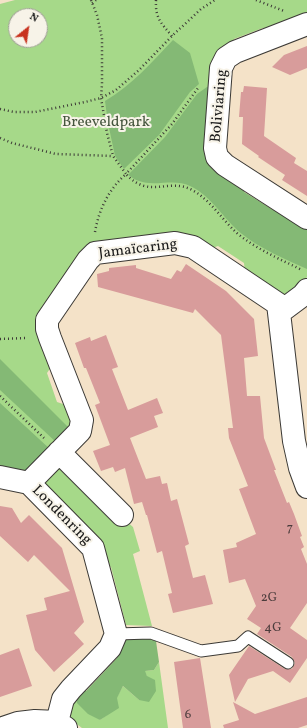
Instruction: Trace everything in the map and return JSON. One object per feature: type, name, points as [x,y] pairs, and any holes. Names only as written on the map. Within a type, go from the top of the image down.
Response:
[{"type":"street","name":"Boliviaring","points":[[307,24],[235,52],[226,58],[221,68],[215,148],[217,156],[225,165],[307,218]]},
{"type":"street","name":"Jamaïcaring","points":[[30,483],[80,431],[82,420],[50,338],[47,329],[48,320],[88,260],[95,253],[175,243],[193,247],[278,304],[294,441],[300,468],[307,487]]},
{"type":"street","points":[[279,313],[304,295],[307,290]]},
{"type":"street","points":[[59,452],[122,515]]},
{"type":"street","name":"Londenring","points":[[0,478],[30,483],[93,548],[116,634]]},
{"type":"street","points":[[4,728],[18,723],[35,721],[62,725],[63,699],[110,648],[116,634]]},
{"type":"lane","points":[[116,634],[151,633],[201,651],[238,646],[248,636],[288,663]]},
{"type":"path","points":[[96,0],[92,1],[102,38],[101,98],[107,133],[113,156],[126,174],[133,181],[150,188],[180,186],[191,190],[207,200],[237,233],[254,247],[307,272]]},
{"type":"path","points":[[156,0],[155,11],[161,24],[172,36]]},
{"type":"path","points":[[0,109],[14,112],[35,112],[101,98],[116,90],[140,70],[172,36],[201,9],[215,0]]},
{"type":"path","points":[[95,253],[94,236],[97,218],[116,183],[172,124],[200,86],[220,81]]},
{"type":"path","points":[[0,138],[12,143],[56,154],[113,156]]},
{"type":"path","points":[[0,339],[50,338]]},
{"type":"path","points":[[0,396],[59,452]]},
{"type":"green space","name":"Breeveldpark","points":[[15,0],[307,0],[307,18],[270,32],[263,28],[234,39],[210,150],[243,182],[244,192],[273,210],[281,209],[307,226],[307,277],[294,292],[284,295],[279,294],[245,273],[244,263],[218,246],[209,249],[89,246],[37,323],[53,364],[47,373],[57,402],[69,406],[74,424],[51,450],[0,472],[0,4]]},
{"type":"green space","points":[[173,40],[190,53],[199,84],[190,92],[159,135],[124,169],[115,156],[105,101],[133,81]]},
{"type":"green space","points":[[214,85],[210,150],[243,182],[244,192],[273,210],[281,209],[307,226],[307,269],[273,253],[242,234],[198,190],[184,184],[171,182],[145,183],[128,175],[165,137],[197,94],[207,87]]},
{"type":"green space","points":[[0,359],[71,430],[57,443],[0,390]]},
{"type":"green space","points":[[0,403],[51,450],[25,473],[0,472]]},
{"type":"green space","points":[[59,462],[133,527],[140,551],[133,554],[152,626],[126,625],[111,567],[103,563],[42,483]]},
{"type":"green space","points":[[124,639],[150,639],[156,641],[159,662],[154,670],[145,671],[147,676],[155,680],[156,691],[149,702],[139,700],[123,686],[117,698],[119,708],[100,720],[88,714],[77,703],[77,690],[86,691],[117,658],[117,648],[124,643]]},
{"type":"green space","points":[[159,662],[168,728],[82,728],[70,719],[68,711],[77,690],[100,720],[107,715],[123,686],[139,700],[147,676],[144,671],[154,670]]},
{"type":"building","points":[[307,46],[307,68],[290,75],[272,67],[284,55]]},
{"type":"building","points":[[244,86],[267,88],[264,136],[296,158],[294,163],[307,171],[307,196],[282,180],[285,175],[242,144],[243,117],[239,117],[241,92],[243,92]]},
{"type":"building","points":[[186,264],[226,291],[254,319],[258,356],[244,358],[247,396],[260,396],[264,438],[276,470],[274,470],[287,503],[289,502],[302,536],[300,537],[304,547],[301,549],[307,564],[307,603],[290,628],[307,640],[307,658],[290,683],[273,671],[248,679],[235,702],[229,675],[249,646],[285,669],[292,669],[295,663],[292,657],[257,634],[261,628],[247,619],[256,606],[245,579],[229,583],[223,550],[237,547],[236,543],[256,534],[239,489],[248,486],[229,438],[228,428],[233,428],[221,335],[195,309],[193,313],[98,287],[97,274],[109,271],[109,268],[136,265],[136,268],[171,279],[177,270],[181,272]]},
{"type":"building","points":[[106,335],[118,367],[112,369],[128,410],[157,398],[163,413],[154,416],[158,427],[130,438],[146,479],[160,476],[162,484],[167,483],[171,501],[177,499],[189,544],[185,546],[193,578],[205,575],[213,604],[173,613],[168,594],[172,593],[162,551],[157,553],[142,502],[134,504],[125,468],[115,472],[113,467],[101,471],[93,451],[110,445],[95,405],[100,403],[86,368],[84,368],[75,343],[90,337],[91,341]]},
{"type":"building","points":[[0,506],[12,508],[21,523],[29,515],[62,548],[84,622],[74,633],[84,644],[54,672],[35,650],[26,615],[47,610],[44,598],[70,591],[34,555],[28,562],[0,536]]},
{"type":"building","points":[[19,648],[32,686],[0,697],[0,655]]},
{"type":"building","points":[[200,658],[211,728],[183,728],[174,662]]},
{"type":"building","points":[[307,697],[307,725],[298,728],[224,728],[223,725],[239,720],[233,702],[255,714]]}]
